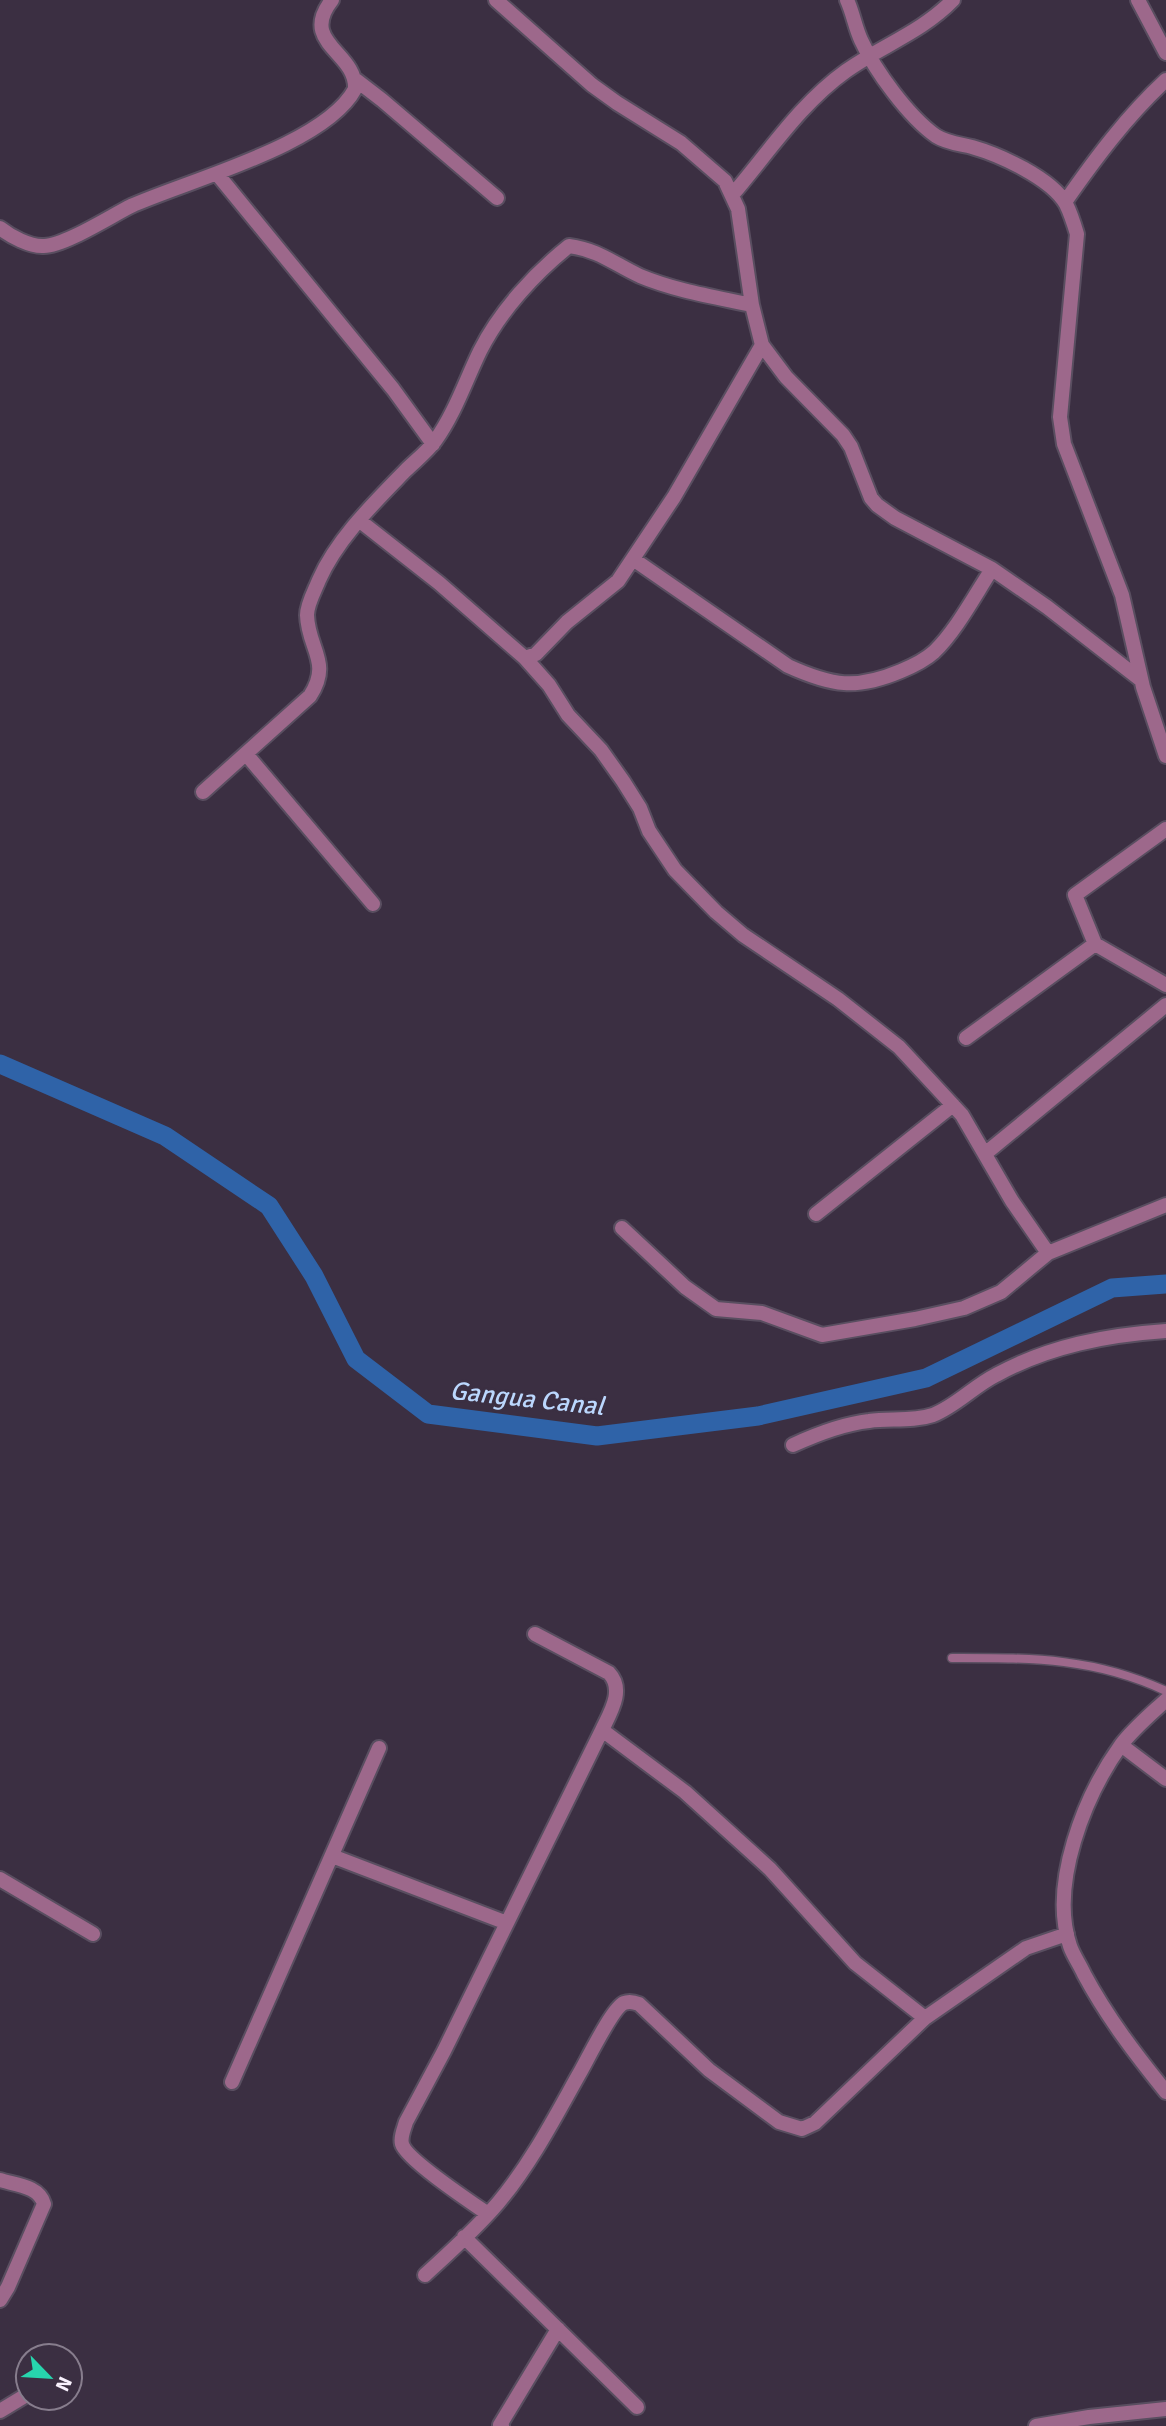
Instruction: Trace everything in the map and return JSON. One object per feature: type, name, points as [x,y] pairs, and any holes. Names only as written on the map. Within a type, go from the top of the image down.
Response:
[{"type":"street","points":[[0,228],[8,234],[44,246],[58,243],[133,205],[218,175],[298,137],[324,121],[350,99],[356,80],[322,31],[321,23],[332,0]]},
{"type":"street","points":[[496,0],[592,85],[681,143],[725,181],[738,209],[752,305],[762,345],[773,362],[852,447],[864,484],[877,505],[895,518],[992,569],[1047,607],[1141,680]]},
{"type":"street","points":[[847,0],[859,37],[869,57],[896,95],[938,137],[1009,161],[1038,178],[1065,202],[1077,234],[1062,377],[1060,417],[1063,444],[1122,594],[1141,680],[1166,756]]},
{"type":"street","points":[[733,194],[785,128],[845,71],[931,21],[953,0]]},
{"type":"street","points":[[1138,0],[1166,53]]},
{"type":"street","points":[[356,80],[497,198]]},
{"type":"street","points":[[1065,202],[1130,117],[1166,80]]},
{"type":"street","points":[[218,175],[393,389],[433,444]]},
{"type":"street","points":[[203,792],[310,696],[321,669],[307,612],[321,576],[360,521],[433,444],[456,407],[494,326],[540,272],[569,246],[587,248],[639,275],[683,290],[752,305]]},
{"type":"street","points":[[525,658],[536,654],[567,622],[618,581],[674,497],[762,345]]},
{"type":"street","points":[[360,521],[439,583],[525,658],[549,685],[568,715],[601,750],[624,781],[640,808],[649,831],[675,870],[743,935],[838,999],[899,1046],[962,1115],[1012,1201],[1048,1254]]},
{"type":"street","points":[[633,559],[788,666],[813,677],[856,685],[919,663],[934,652],[992,569]]},
{"type":"street","points":[[246,754],[373,904]]},
{"type":"street","points":[[1166,829],[1075,895],[1095,944],[1166,985]]},
{"type":"street","points":[[966,1038],[1095,944]]},
{"type":"street","points":[[986,1153],[1166,1005]]},
{"type":"street","points":[[816,1213],[953,1105]]},
{"type":"street","points":[[622,1228],[685,1287],[716,1309],[762,1313],[822,1335],[964,1308],[1001,1292],[1048,1254],[1166,1205]]},
{"type":"street","points":[[793,1445],[847,1425],[870,1420],[911,1419],[939,1412],[997,1374],[1076,1344],[1100,1338],[1166,1331]]},
{"type":"street","points":[[488,2214],[412,2158],[402,2144],[402,2134],[602,1730],[617,1693],[614,1678],[609,1673],[535,1634]]},
{"type":"street","points":[[1166,1700],[1121,1745],[1088,1804],[1072,1846],[1065,1888],[1065,1924],[1070,1947],[1094,1992],[1131,2048],[1166,2092]]},
{"type":"street","points":[[602,1730],[685,1791],[770,1869],[855,1962],[925,2018]]},
{"type":"street","points":[[1121,1745],[1166,1779]]},
{"type":"street","points":[[232,2082],[380,1748]]},
{"type":"street","points":[[332,1856],[506,1923]]},
{"type":"street","points":[[0,1879],[93,1934]]},
{"type":"street","points":[[425,2275],[488,2214],[519,2176],[614,2013],[624,2003],[632,2002],[645,2009],[709,2070],[779,2122],[802,2129],[815,2123],[925,2018],[1026,1948],[1067,1934]]},
{"type":"street","points":[[0,2180],[36,2191],[42,2195],[44,2204],[0,2300]]},
{"type":"street","points":[[464,2237],[637,2407]]},
{"type":"street","points":[[502,2426],[499,2425],[558,2329]]},
{"type":"street","points":[[1037,2426],[1166,2409]]},
{"type":"lane","points":[[952,1658],[1063,1660],[1117,1671],[1166,1691]]},
{"type":"waterway","name":"Gangua Canal","points":[[0,1064],[165,1136],[269,1206],[314,1276],[356,1359],[428,1414],[597,1436],[758,1416],[926,1378],[1112,1288],[1166,1284]]}]
